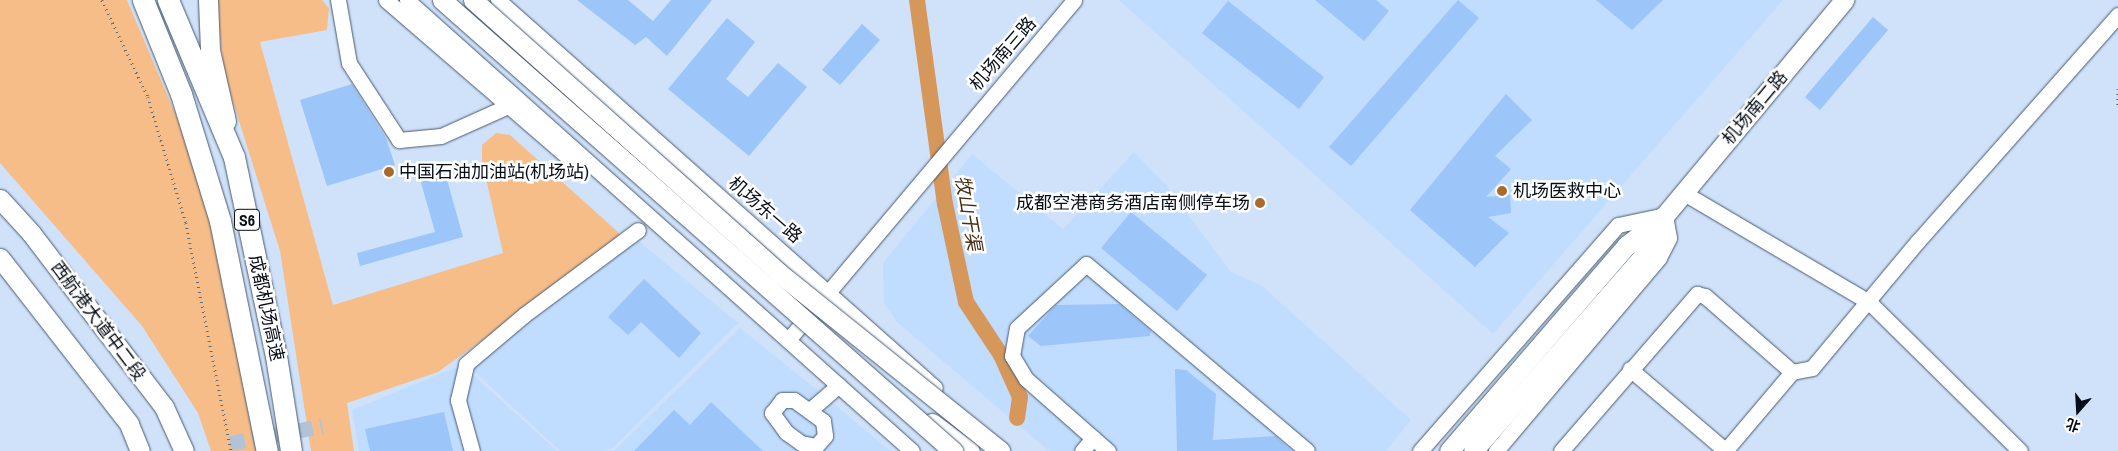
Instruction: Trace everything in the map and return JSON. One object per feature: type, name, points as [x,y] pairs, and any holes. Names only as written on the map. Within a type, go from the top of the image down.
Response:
[{"type":"highway","name":"成都机场高速","points":[[143,0],[181,94],[217,213],[268,451]]},
{"type":"highway","name":"成都机场高速","points":[[168,0],[234,157],[276,356],[291,451]]},
{"type":"main road","points":[[208,0],[210,50],[234,157]]},
{"type":"main road","points":[[442,0],[953,451]]},
{"type":"main road","points":[[472,0],[779,273],[1000,451]]},
{"type":"main road","name":"机场南二路","points":[[1665,215],[1844,0]]},
{"type":"main road","name":"西航港大道中二段","points":[[0,199],[31,232],[164,407],[184,451]]},
{"type":"main road","points":[[1449,451],[1627,245],[1665,215]]},
{"type":"main road","points":[[1473,451],[1642,257],[1665,215]]},
{"type":"main road","points":[[0,258],[129,424],[140,451]]},
{"type":"main road","points":[[862,372],[970,451]]},
{"type":"street","points":[[338,0],[349,63],[399,140],[441,136],[508,106]]},
{"type":"street","points":[[386,0],[587,172],[639,207]]},
{"type":"street","points":[[407,0],[912,451]]},
{"type":"street","name":"机场南三路","points":[[788,340],[827,291],[926,178],[960,132],[1074,0]]},
{"type":"street","name":"机场东一路","points":[[506,3],[1005,451]]},
{"type":"street","points":[[1630,369],[1726,451],[1792,372],[1812,368],[2118,15]]},
{"type":"street","points":[[1684,193],[1869,302],[2020,451]]},
{"type":"street","points":[[1420,451],[1618,225],[1665,215],[1669,238],[1659,258],[1496,451]]},
{"type":"street","points":[[472,451],[458,400],[466,364],[524,315],[638,230]]},
{"type":"street","points":[[1108,451],[1026,379],[1012,356],[1017,328],[1086,264],[1308,451]]},
{"type":"street","points":[[1561,451],[1630,369],[1697,294],[1705,296],[1792,372]]},
{"type":"street","points":[[810,410],[839,385]]},
{"type":"street","points":[[1082,451],[1093,438]]},
{"type":"path","points":[[102,0],[148,97],[186,223],[231,451]]},
{"type":"path","points":[[2118,89],[2118,105]]},
{"type":"shaded area","points":[[0,0],[127,0],[180,125],[210,216],[257,451],[211,451],[198,413],[142,326],[0,163]]},
{"type":"shaded area","points":[[217,0],[322,0],[329,8],[327,30],[260,42],[333,305],[503,253],[482,161],[482,145],[496,133],[510,135],[618,232],[622,239],[438,372],[347,403],[354,451],[311,451],[280,251],[223,70]]},
{"type":"shaded area","points":[[1119,0],[1783,0],[1493,334]]},
{"type":"shaded area","points":[[1134,152],[1165,184],[1231,272],[1262,286],[1411,420],[1386,451],[1049,451],[897,322],[884,303],[883,263],[972,154],[1063,229]]},
{"type":"shaded area","points":[[634,237],[738,323],[614,447],[607,451],[560,451],[462,360]]},
{"type":"shaded area","points":[[740,328],[816,389],[890,451],[614,451]]},
{"type":"shaded area","points":[[462,365],[557,451],[359,451],[352,410]]},
{"type":"building","points":[[577,0],[628,0],[653,21],[671,0],[712,0],[667,56],[646,37],[635,45]]},
{"type":"building","points":[[1315,0],[1376,0],[1389,11],[1364,41]]},
{"type":"building","points":[[1458,0],[1479,18],[1351,166],[1329,147]]},
{"type":"building","points":[[1596,0],[1663,0],[1632,30]]},
{"type":"building","points":[[1228,1],[1324,77],[1299,109],[1202,33]]},
{"type":"building","points":[[1873,17],[1888,30],[1820,110],[1805,97]]},
{"type":"building","points":[[727,18],[755,42],[726,79],[748,97],[778,63],[807,87],[749,156],[668,89]]},
{"type":"building","points":[[862,24],[880,40],[840,85],[822,70]]},
{"type":"building","points":[[352,84],[386,138],[395,165],[327,186],[300,100]]},
{"type":"building","points":[[1506,94],[1532,120],[1495,156],[1511,169],[1486,197],[1510,195],[1511,213],[1488,217],[1509,233],[1475,267],[1410,210]]},
{"type":"building","points":[[443,165],[463,237],[360,266],[357,253],[435,232],[418,172]]},
{"type":"building","points":[[1131,212],[1207,275],[1177,311],[1101,248]]},
{"type":"building","points":[[644,279],[701,333],[679,358],[641,322],[628,335],[608,317]]},
{"type":"building","points":[[1119,304],[1151,331],[1150,336],[1041,346],[1028,336],[1056,305]]},
{"type":"building","points":[[1175,369],[1186,370],[1216,394],[1213,440],[1275,436],[1292,451],[1177,451]]},
{"type":"building","points":[[711,402],[763,451],[634,451],[674,410],[690,425]]},
{"type":"building","points":[[444,412],[453,451],[370,451],[365,429]]},
{"type":"waterway","name":"牧山干渠","points":[[917,0],[945,204],[966,302],[1001,355],[1020,397],[1017,418]]},
{"type":"tunnel","points":[[230,443],[322,426]]},
{"type":"place","name":"中国石油加油站(机场站)","points":[[389,172]]},
{"type":"place","name":"机场医救中心","points":[[1502,191]]},
{"type":"place","name":"成都空港商务酒店南侧停车场","points":[[1260,203]]}]
